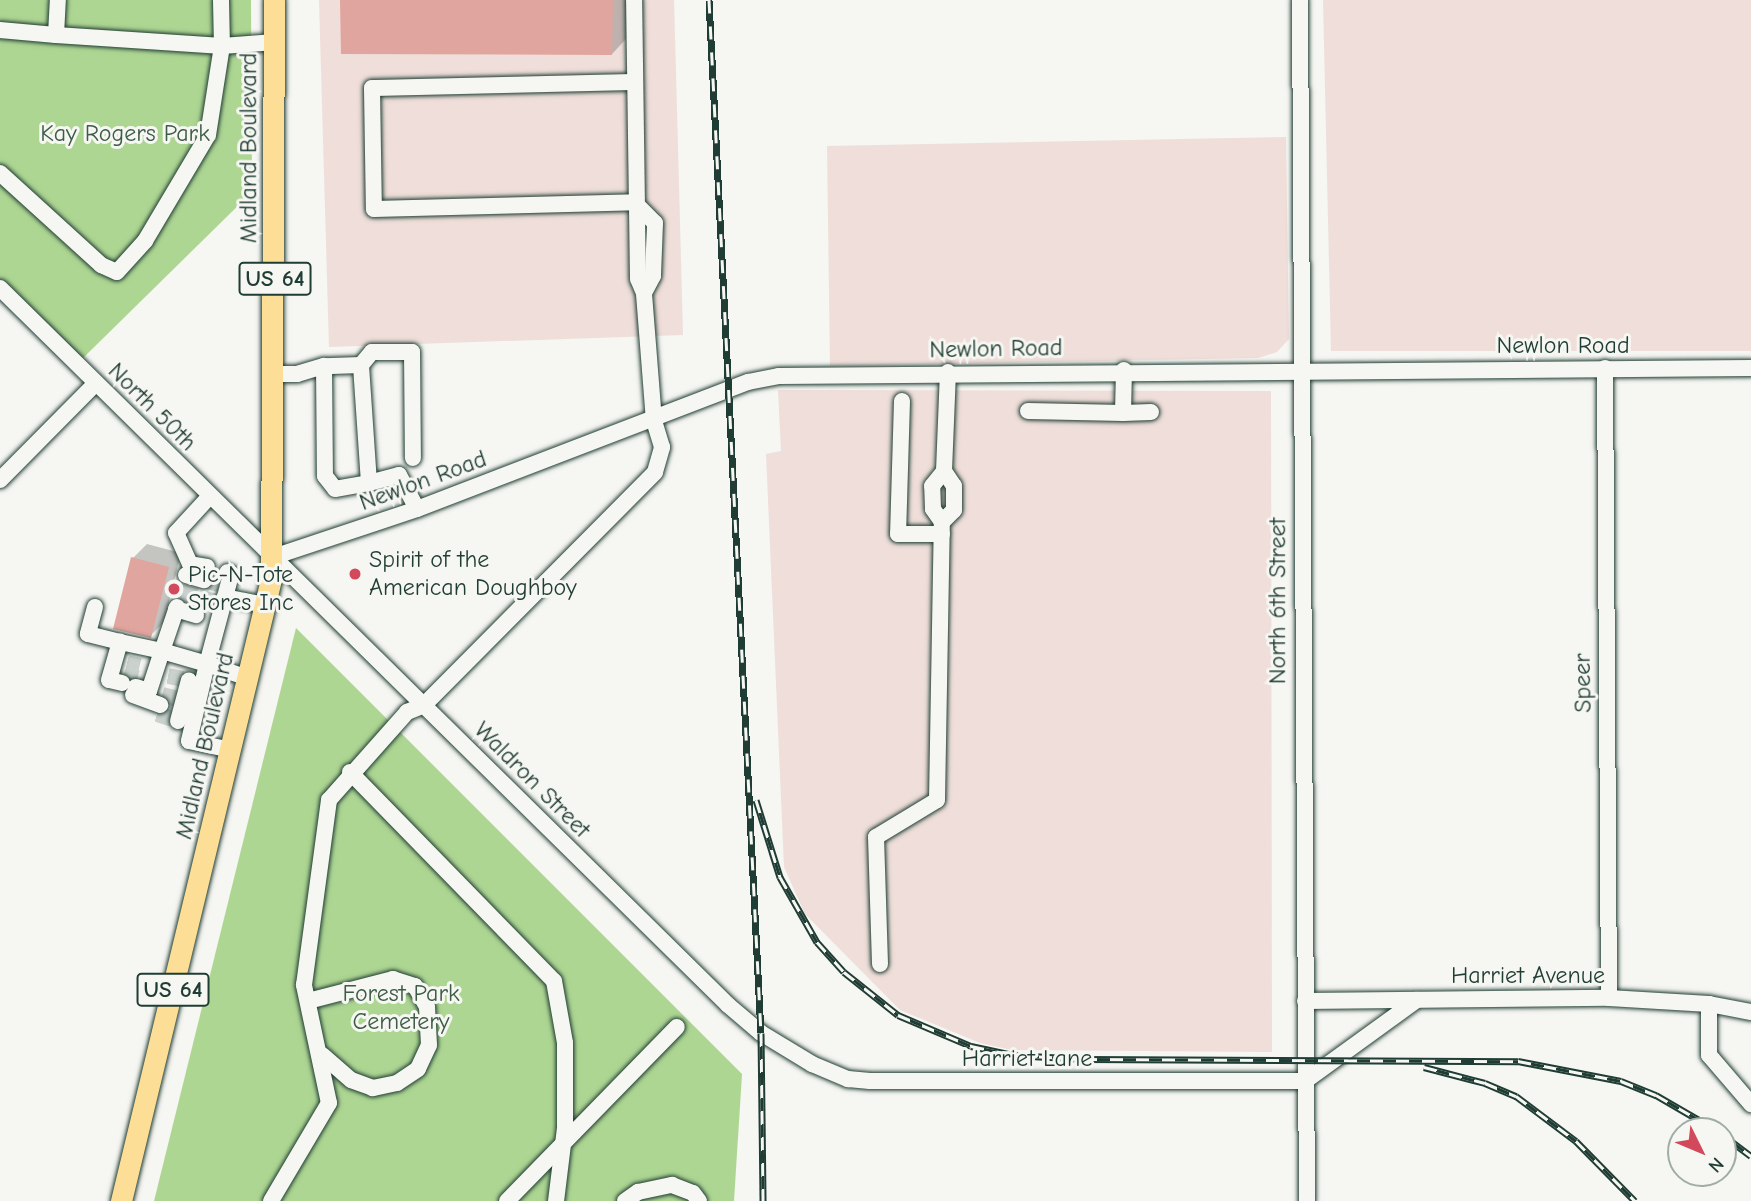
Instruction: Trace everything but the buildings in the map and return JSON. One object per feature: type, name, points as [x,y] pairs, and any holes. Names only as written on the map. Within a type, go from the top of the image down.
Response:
[{"type":"main road","name":"Midland Boulevard","points":[[121,1201],[248,678],[273,557],[274,0]]},
{"type":"street","points":[[56,35],[58,0]]},
{"type":"street","points":[[0,173],[101,265],[117,272],[145,241],[208,135],[222,46],[221,0]]},
{"type":"street","points":[[271,1201],[329,1103],[322,1055],[304,985],[329,800],[351,772],[407,712],[424,705],[655,472],[662,447],[654,421],[641,286],[636,203],[634,0]]},
{"type":"street","name":"North 6th Street","points":[[1300,0],[1307,1201]]},
{"type":"street","points":[[0,30],[222,46],[275,42]]},
{"type":"street","points":[[635,82],[372,88],[374,209],[636,203]]},
{"type":"street","name":"North 50th","points":[[0,288],[273,557]]},
{"type":"street","points":[[324,366],[325,476],[335,489],[369,483],[398,475],[419,457],[412,352],[372,352],[361,365],[369,483]]},
{"type":"street","points":[[275,374],[297,374],[324,366],[361,365]]},
{"type":"street","name":"Speer","points":[[1605,368],[1609,998]]},
{"type":"street","name":"Newlon Road","points":[[273,557],[416,509],[654,421],[748,382],[779,376],[1124,370],[1751,368]]},
{"type":"street","points":[[1123,413],[1124,370]]},
{"type":"street","points":[[880,964],[876,837],[937,800],[942,528],[954,510],[954,486],[944,471],[948,372]]},
{"type":"street","points":[[0,480],[96,383]]},
{"type":"street","points":[[902,401],[898,534],[942,528]]},
{"type":"street","points":[[1028,411],[1151,412]]},
{"type":"street","points":[[398,475],[416,509]]},
{"type":"street","points":[[205,574],[187,573],[176,533],[210,496]]},
{"type":"street","name":"Waldron Street","points":[[273,557],[761,1033]]},
{"type":"street","points":[[207,664],[224,591],[265,605]]},
{"type":"street","points":[[95,607],[88,634],[163,651],[248,678]]},
{"type":"street","points":[[157,689],[163,651],[177,608],[196,615]]},
{"type":"street","points":[[120,642],[157,689],[189,741],[231,750]]},
{"type":"street","points":[[157,689],[207,664]]},
{"type":"street","points":[[351,772],[554,981],[565,1043],[565,1128],[557,1195],[572,1201]]},
{"type":"street","points":[[308,1001],[393,979],[415,986],[427,1007],[429,1045],[418,1069],[397,1083],[373,1088],[351,1080],[322,1055]]},
{"type":"street","name":"Harriet Avenue","points":[[1305,1001],[1609,998],[1709,1004],[1751,1012]]},
{"type":"street","points":[[1306,1081],[1417,1000]]},
{"type":"street","points":[[1709,1004],[1709,1055],[1751,1104]]},
{"type":"street","points":[[507,1201],[677,1027]]},
{"type":"street","name":"Harriet Lane","points":[[761,1033],[812,1064],[859,1081],[1306,1081]]},
{"type":"street","points":[[625,1201],[638,1192],[672,1185],[693,1193],[699,1201]]},
{"type":"shaded area","points":[[319,0],[674,0],[683,335],[329,347]]},
{"type":"shaded area","points":[[1323,0],[1751,0],[1751,351],[1331,351]]},
{"type":"shaded area","points":[[1286,137],[1289,339],[1277,352],[1258,358],[830,366],[827,146]]},
{"type":"shaded area","points":[[778,390],[1271,391],[1272,1052],[1012,1050],[980,1043],[900,1010],[805,914],[784,867],[766,454],[781,451]]},
{"type":"green space","name":"Kay Rogers Park","points":[[0,0],[251,0],[252,192],[81,360],[0,280]]},
{"type":"green space","name":"Forest Park Cemetery","points":[[296,628],[742,1074],[734,1201],[154,1201]]},
{"type":"tunnel","points":[[204,580],[223,585]]},
{"type":"tunnel","points":[[181,592],[220,603]]},
{"type":"tunnel","points":[[127,663],[140,666]]},
{"type":"tunnel","points":[[124,674],[137,678]]},
{"type":"tunnel","points":[[168,676],[183,679]]},
{"type":"tunnel","points":[[162,695],[178,699]]},
{"type":"tunnel","points":[[157,714],[172,719]]},
{"type":"railway","points":[[709,0],[761,1033],[763,1201]]},
{"type":"railway","points":[[756,800],[780,877],[817,942],[844,972],[898,1015],[971,1046],[1013,1055],[1084,1059],[1518,1061],[1621,1081],[1656,1095],[1694,1117]]},
{"type":"railway","points":[[1424,1067],[1485,1083],[1516,1096],[1576,1141],[1635,1201]]},
{"type":"railway","points":[[1737,1146],[1751,1156]]},
{"type":"place","name":"Spirit of the American Doughboy","points":[[355,574]]},
{"type":"place","name":"Pic-N-Tote Stores Inc","points":[[174,589]]}]
